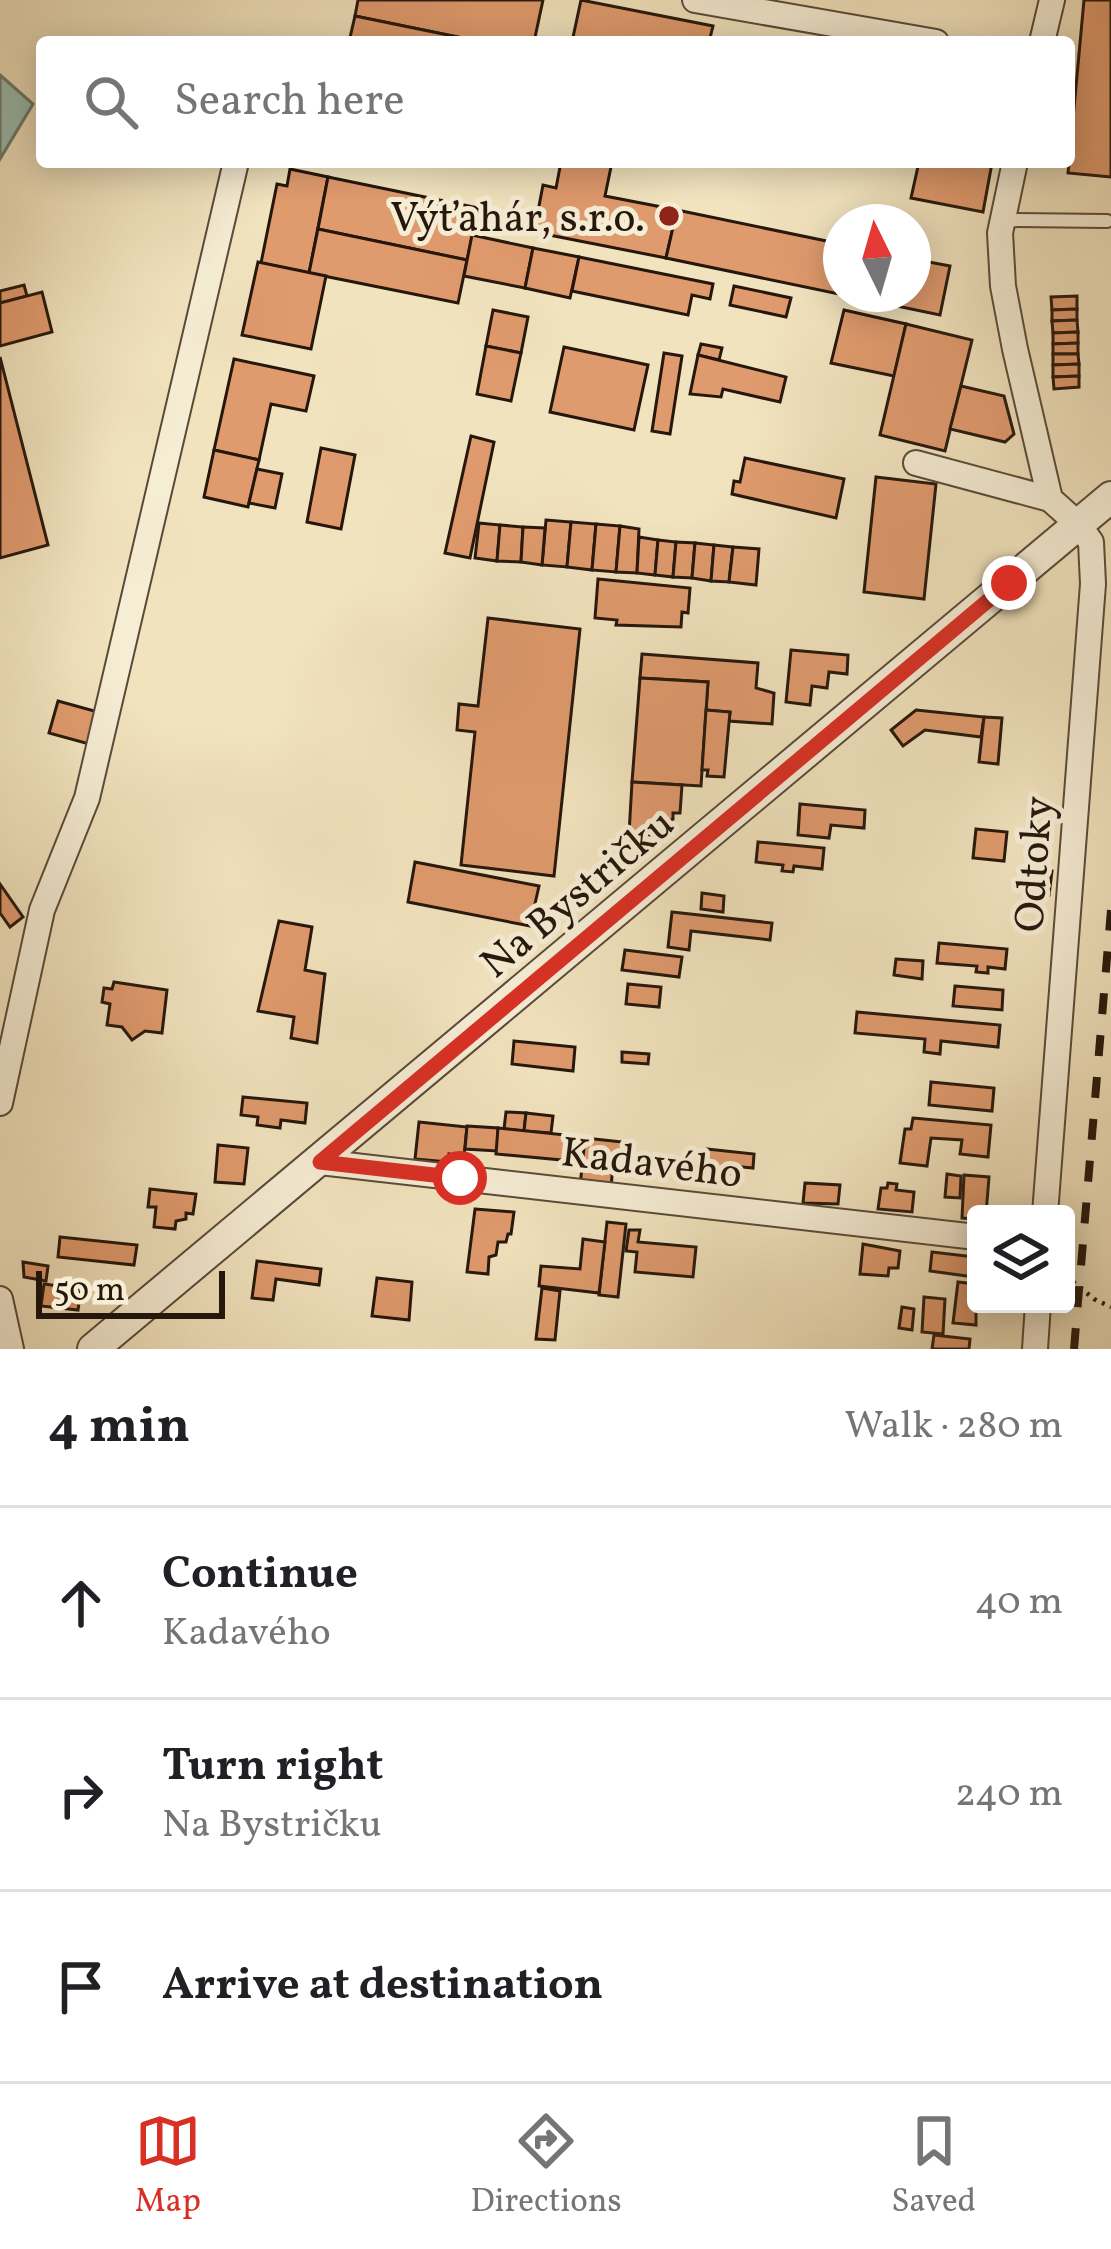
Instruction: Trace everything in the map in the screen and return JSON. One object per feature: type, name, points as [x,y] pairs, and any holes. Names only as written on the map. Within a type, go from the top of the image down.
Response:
[{"type":"street","points":[[695,0],[902,36]]},
{"type":"street","points":[[1043,36],[1052,0]]},
{"type":"street","points":[[0,1103],[42,910],[87,798],[235,168]]},
{"type":"street","points":[[1014,168],[1003,220],[1003,286],[1050,499]]},
{"type":"street","points":[[916,463],[1050,499],[1078,524]]},
{"type":"street","name":"Na Bystričku","points":[[93,1349],[1111,497]]},
{"type":"street","name":"Odtoky","points":[[1046,1205],[1093,584],[1091,542],[1078,524]]},
{"type":"street","name":"Kadavého","points":[[320,1162],[967,1236]]},
{"type":"street","points":[[0,1299],[10,1349]]},
{"type":"street","points":[[1035,1349],[1037,1313]]},
{"type":"lane","points":[[1003,220],[1107,221]]},
{"type":"path","points":[[1075,1283],[1111,1307]]},
{"type":"shaded area","points":[[0,75],[33,104],[0,159]]},
{"type":"building","points":[[358,0],[543,0],[535,36],[453,36],[355,16]]},
{"type":"building","points":[[581,0],[713,26],[710,36],[573,36]]},
{"type":"building","points":[[1084,0],[1111,0],[1111,177],[1068,173],[1068,168],[1075,168],[1075,97]]},
{"type":"building","points":[[355,16],[453,36],[350,36]]},
{"type":"building","points":[[560,168],[611,168],[605,196],[677,210],[666,258],[534,232],[543,185],[556,188]]},
{"type":"building","points":[[918,168],[991,168],[983,212],[911,198]]},
{"type":"building","points":[[290,169],[328,177],[309,273],[261,263],[277,184],[287,186]]},
{"type":"building","points":[[328,177],[478,208],[467,260],[318,229]]},
{"type":"building","points":[[677,210],[823,240],[823,291],[666,258]]},
{"type":"building","points":[[318,229],[467,260],[458,303],[309,273]]},
{"type":"building","points":[[472,235],[533,248],[525,288],[464,276]]},
{"type":"building","points":[[533,248],[579,257],[570,298],[525,288]]},
{"type":"building","points":[[579,257],[713,284],[710,299],[692,295],[688,315],[572,291]]},
{"type":"building","points":[[258,262],[326,276],[311,349],[242,335]]},
{"type":"building","points":[[931,262],[950,266],[940,315],[926,312],[931,312]]},
{"type":"building","points":[[24,285],[27,296],[0,303],[0,291]]},
{"type":"building","points":[[734,286],[791,298],[786,317],[730,305]]},
{"type":"building","points":[[42,292],[52,332],[0,346],[0,303]]},
{"type":"building","points":[[1077,296],[1077,309],[1052,310],[1051,297]]},
{"type":"building","points":[[1077,309],[1077,320],[1052,321],[1052,310]]},
{"type":"building","points":[[493,310],[528,317],[521,353],[486,346]]},
{"type":"building","points":[[844,312],[906,324],[894,376],[831,363]]},
{"type":"building","points":[[1077,320],[1078,332],[1053,333],[1052,321]]},
{"type":"building","points":[[906,324],[972,340],[945,451],[880,435]]},
{"type":"building","points":[[1078,332],[1078,343],[1053,344],[1053,333]]},
{"type":"building","points":[[1078,343],[1078,354],[1053,354],[1053,344]]},
{"type":"building","points":[[701,344],[722,348],[719,360],[698,355]]},
{"type":"building","points":[[486,346],[521,353],[511,401],[477,394]]},
{"type":"building","points":[[564,347],[648,365],[634,430],[550,412]]},
{"type":"building","points":[[664,353],[682,356],[670,434],[652,431]]},
{"type":"building","points":[[1053,354],[1078,354],[1079,364],[1053,365]]},
{"type":"building","points":[[698,355],[786,377],[780,402],[723,389],[721,397],[690,394]]},
{"type":"building","points":[[0,357],[48,545],[0,558]]},
{"type":"building","points":[[234,359],[314,376],[306,411],[271,404],[259,460],[214,450]]},
{"type":"building","points":[[1079,364],[1079,376],[1053,377],[1053,365]]},
{"type":"building","points":[[1079,376],[1079,387],[1054,389],[1053,377]]},
{"type":"building","points":[[961,386],[1004,396],[1014,434],[1005,442],[950,429]]},
{"type":"building","points":[[471,436],[494,442],[470,558],[445,553]]},
{"type":"building","points":[[321,448],[355,455],[341,529],[307,522]]},
{"type":"building","points":[[214,450],[259,460],[248,507],[204,497]]},
{"type":"building","points":[[745,458],[844,479],[836,518],[732,494]]},
{"type":"building","points":[[257,469],[282,474],[275,508],[249,503]]},
{"type":"building","points":[[876,477],[936,484],[924,599],[864,592]]},
{"type":"building","points":[[546,520],[571,522],[567,567],[542,565]]},
{"type":"building","points":[[571,522],[596,524],[592,570],[567,567]]},
{"type":"building","points":[[479,523],[500,525],[497,561],[475,558]]},
{"type":"building","points":[[596,524],[620,526],[616,572],[592,570]]},
{"type":"building","points":[[500,525],[523,527],[521,562],[497,561]]},
{"type":"building","points":[[620,526],[639,529],[637,573],[616,572]]},
{"type":"building","points":[[523,527],[545,528],[542,565],[521,562]]},
{"type":"building","points":[[639,537],[658,540],[655,575],[637,573]]},
{"type":"building","points":[[658,540],[676,542],[673,577],[655,575]]},
{"type":"building","points":[[676,542],[695,543],[692,578],[673,577]]},
{"type":"building","points":[[695,543],[714,545],[711,581],[692,578]]},
{"type":"building","points":[[714,545],[733,547],[729,582],[711,581]]},
{"type":"building","points":[[733,547],[759,549],[756,585],[729,582]]},
{"type":"building","points":[[598,579],[690,588],[688,613],[682,612],[681,627],[616,625],[617,620],[595,618]]},
{"type":"building","points":[[488,618],[580,629],[554,876],[461,865],[475,732],[457,730],[459,704],[478,706]]},
{"type":"building","points":[[791,650],[848,655],[847,674],[829,672],[827,688],[812,686],[810,705],[786,702]]},
{"type":"building","points":[[642,654],[758,663],[756,688],[774,693],[772,724],[729,721],[730,712],[706,710],[708,682],[640,678]]},
{"type":"building","points":[[640,678],[708,682],[701,786],[632,782]]},
{"type":"building","points":[[58,701],[98,712],[89,744],[49,733]]},
{"type":"building","points":[[706,710],[730,712],[724,777],[707,776],[708,770],[702,770]]},
{"type":"building","points":[[916,710],[984,717],[981,737],[925,730],[903,746],[891,730]]},
{"type":"building","points":[[984,717],[1002,718],[998,764],[979,762]]},
{"type":"building","points":[[632,782],[682,785],[680,813],[673,813],[673,819],[655,828],[655,835],[629,834]]},
{"type":"building","points":[[800,804],[865,810],[864,828],[831,825],[829,838],[798,835]]},
{"type":"building","points":[[976,829],[1007,832],[1004,861],[973,858]]},
{"type":"building","points":[[758,842],[824,848],[822,869],[794,866],[793,872],[782,871],[783,865],[756,862]]},
{"type":"building","points":[[415,862],[539,886],[530,926],[408,902]]},
{"type":"building","points":[[1029,869],[1052,871],[1049,895],[1026,892]]},
{"type":"building","points":[[0,884],[23,917],[10,927],[0,913]]},
{"type":"building","points":[[702,893],[724,896],[723,912],[701,909]]},
{"type":"building","points":[[672,912],[772,923],[770,940],[691,931],[689,950],[668,947]]},
{"type":"building","points":[[279,921],[312,927],[305,970],[325,974],[317,1043],[291,1038],[294,1017],[258,1011]]},
{"type":"building","points":[[939,943],[1007,949],[1005,969],[988,967],[988,973],[976,972],[977,966],[937,963]]},
{"type":"building","points":[[625,950],[682,957],[679,977],[622,970]]},
{"type":"building","points":[[896,959],[923,961],[922,979],[894,975]]},
{"type":"building","points":[[114,982],[167,990],[162,1033],[145,1031],[132,1040],[122,1027],[107,1025],[110,1004],[102,1002],[104,988],[112,989]]},
{"type":"building","points":[[628,984],[661,987],[659,1007],[626,1004]]},
{"type":"building","points":[[955,986],[1003,990],[1002,1010],[953,1006]]},
{"type":"building","points":[[857,1012],[1000,1025],[998,1047],[941,1041],[940,1054],[924,1052],[925,1039],[855,1033]]},
{"type":"building","points":[[514,1041],[575,1047],[573,1071],[512,1064]]},
{"type":"building","points":[[622,1052],[649,1054],[648,1064],[622,1062]]},
{"type":"building","points":[[931,1082],[994,1088],[992,1111],[929,1105]]},
{"type":"building","points":[[243,1097],[307,1103],[305,1123],[281,1120],[280,1128],[257,1125],[258,1117],[241,1115]]},
{"type":"building","points":[[506,1112],[526,1113],[524,1131],[504,1129]]},
{"type":"building","points":[[526,1113],[553,1116],[551,1133],[524,1131]]},
{"type":"building","points":[[913,1118],[991,1125],[988,1157],[960,1154],[962,1140],[931,1138],[927,1166],[900,1163],[905,1129],[911,1129]]},
{"type":"building","points":[[419,1122],[467,1127],[464,1156],[449,1154],[448,1162],[415,1159]]},
{"type":"building","points":[[467,1126],[498,1128],[497,1151],[465,1149]]},
{"type":"building","points":[[498,1128],[575,1136],[573,1161],[496,1154]]},
{"type":"building","points":[[585,1138],[632,1143],[630,1165],[613,1163],[611,1188],[580,1186]]},
{"type":"building","points":[[218,1145],[248,1148],[244,1184],[215,1182]]},
{"type":"building","points":[[707,1149],[754,1154],[753,1168],[733,1166],[724,1178],[704,1176]]},
{"type":"building","points":[[947,1174],[961,1176],[960,1198],[945,1197]]},
{"type":"building","points":[[964,1175],[989,1177],[987,1205],[967,1205],[967,1218],[962,1218]]},
{"type":"building","points":[[805,1183],[840,1185],[838,1204],[803,1203]]},
{"type":"building","points":[[897,1184],[896,1190],[914,1192],[912,1212],[878,1209],[881,1188]]},
{"type":"building","points":[[150,1189],[196,1194],[193,1214],[176,1221],[175,1229],[154,1227],[156,1207],[148,1207]]},
{"type":"building","points":[[475,1209],[514,1212],[511,1234],[506,1242],[498,1242],[496,1255],[489,1257],[488,1274],[467,1272]]},
{"type":"building","points":[[607,1222],[626,1224],[618,1297],[599,1295]]},
{"type":"building","points":[[629,1230],[640,1230],[638,1242],[696,1247],[693,1277],[635,1272],[637,1252],[626,1251]]},
{"type":"building","points":[[60,1237],[137,1245],[134,1265],[58,1257]]},
{"type":"building","points":[[583,1239],[605,1242],[599,1293],[539,1286],[541,1266],[580,1269]]},
{"type":"building","points":[[863,1244],[900,1251],[898,1268],[889,1268],[888,1276],[860,1274]]},
{"type":"building","points":[[932,1252],[967,1256],[967,1276],[930,1271]]},
{"type":"building","points":[[257,1261],[321,1269],[319,1285],[276,1279],[273,1300],[252,1298]]},
{"type":"building","points":[[23,1262],[48,1266],[46,1281],[24,1277]]},
{"type":"building","points":[[377,1278],[412,1282],[409,1320],[372,1316]]},
{"type":"building","points":[[958,1282],[967,1283],[967,1313],[976,1313],[976,1325],[953,1323]]},
{"type":"building","points":[[44,1284],[81,1289],[78,1310],[41,1306]]},
{"type":"building","points":[[542,1288],[560,1291],[555,1340],[536,1339]]},
{"type":"building","points":[[924,1297],[945,1299],[943,1334],[922,1332]]},
{"type":"building","points":[[902,1307],[914,1309],[912,1330],[899,1328]]},
{"type":"building","points":[[934,1335],[970,1339],[969,1349],[932,1349]]},
{"type":"railway","points":[[1074,1349],[1111,910]]},
{"type":"place","name":"Výťahár, s.r.o.","points":[[669,216]]},
{"type":"route","points":[[460,1178],[320,1162],[1009,583]]}]
